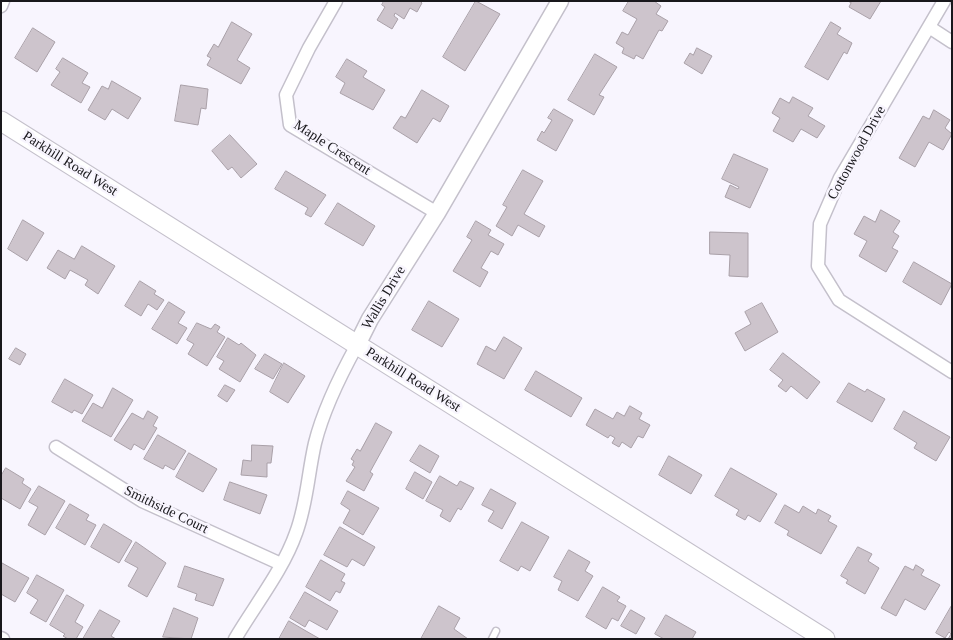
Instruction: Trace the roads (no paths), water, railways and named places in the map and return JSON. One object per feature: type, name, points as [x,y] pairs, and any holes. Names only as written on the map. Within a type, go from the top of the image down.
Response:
[{"type":"main road","name":"Parkhill Road West","points":[[1,121],[825,639]]},
{"type":"street","points":[[1,6],[3,1]]},
{"type":"street","name":"Maple Crescent","points":[[336,1],[308,48],[286,95],[290,125],[437,213]]},
{"type":"street","name":"Wallis Drive","points":[[235,639],[281,564],[296,534],[305,503],[315,442],[343,372],[370,319],[437,213],[560,1]]},
{"type":"street","name":"Cottonwood Drive","points":[[944,1],[840,178],[820,224],[818,266],[839,300],[952,372]]},
{"type":"street","points":[[929,28],[952,42]]},
{"type":"street","name":"Smithside Court","points":[[56,448],[142,501],[281,564]]},
{"type":"lane","points":[[492,639],[496,631]]}]
